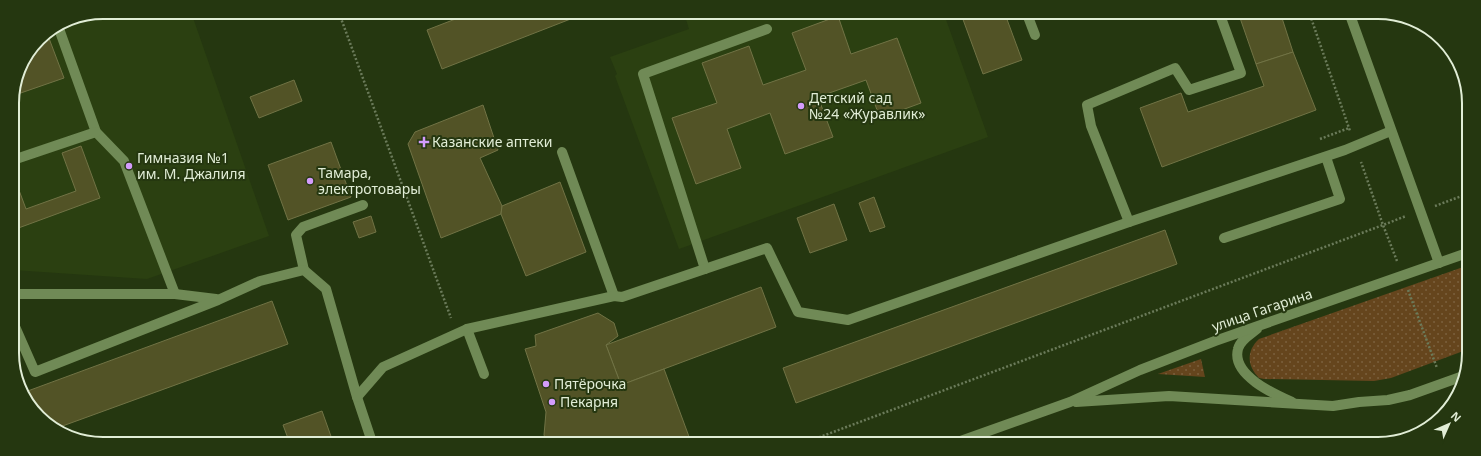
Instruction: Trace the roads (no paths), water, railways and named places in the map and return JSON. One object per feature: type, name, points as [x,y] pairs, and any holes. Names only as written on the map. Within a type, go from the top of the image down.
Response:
[{"type":"street","points":[[1029,19],[1035,35]]},
{"type":"street","points":[[1129,222],[1091,126],[1087,105],[1175,68],[1189,90],[1241,73],[1221,19]]},
{"type":"street","points":[[1351,19],[1439,263]]},
{"type":"street","points":[[706,269],[643,74],[768,29]]},
{"type":"street","points":[[60,31],[96,132],[124,161],[175,294]]},
{"type":"street","points":[[357,397],[383,367],[468,329],[614,296],[622,297],[766,248],[798,312],[848,320],[1129,222],[1355,146],[1391,130]]},
{"type":"street","points":[[19,158],[96,132]]},
{"type":"street","points":[[562,152],[614,296]]},
{"type":"street","points":[[1224,238],[1340,199],[1326,156]]},
{"type":"street","points":[[363,205],[303,227],[296,234],[304,270],[326,289],[357,397],[370,437]]},
{"type":"street","name":"улица Гагарина","points":[[972,437],[1070,402],[1140,370],[1264,324],[1462,254]]},
{"type":"street","points":[[19,336],[35,372],[218,300],[260,281],[304,270]]},
{"type":"street","points":[[19,294],[175,294],[218,300]]},
{"type":"street","points":[[1264,324],[1242,342],[1238,349],[1238,360],[1244,371],[1256,383],[1270,392],[1298,405]]},
{"type":"street","points":[[468,329],[484,374]]},
{"type":"street","name":"улица Гагарина","points":[[1070,402],[1169,396],[1333,406],[1388,400],[1458,378]]},
{"type":"place","name":"Детский сад №24 «Журавлик»","points":[[801,106]]},
{"type":"place","name":"Казанские аптеки","points":[[424,142]]},
{"type":"place","name":"Гимназия №1 им. М. Джалиля","points":[[129,166]]},
{"type":"place","name":"Тамара, электротовары","points":[[310,181]]},
{"type":"place","name":"Пятёрочка","points":[[546,384]]},
{"type":"place","name":"Пекарня","points":[[552,402]]}]
